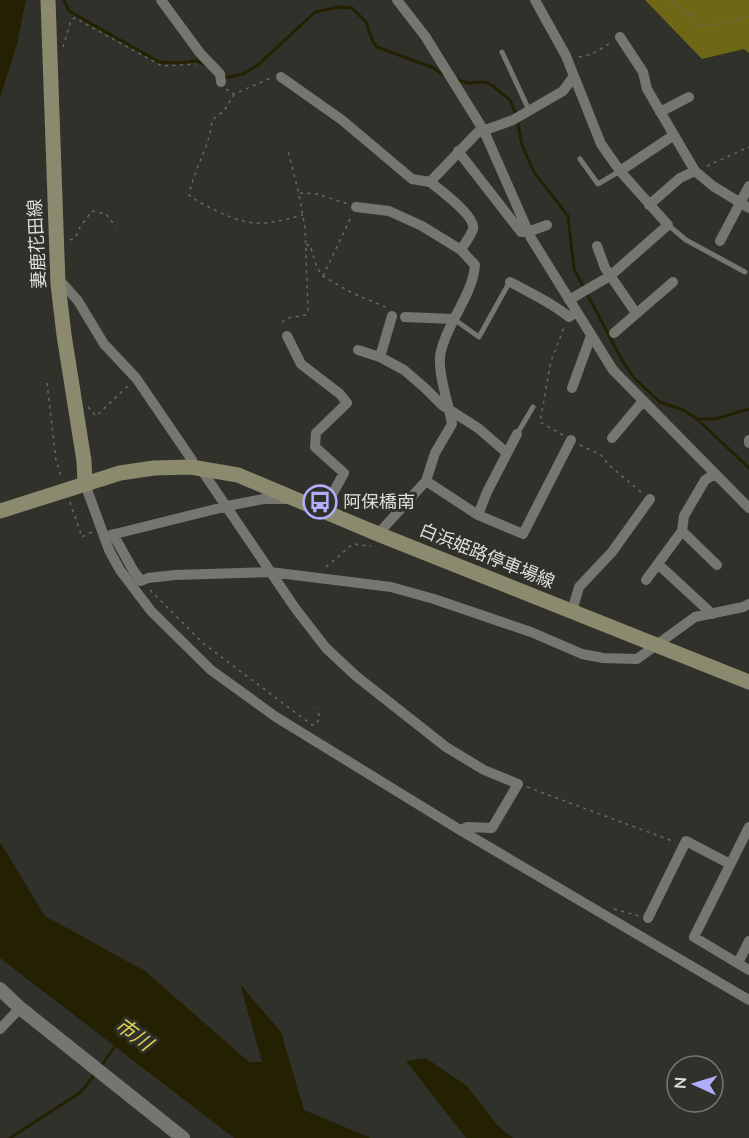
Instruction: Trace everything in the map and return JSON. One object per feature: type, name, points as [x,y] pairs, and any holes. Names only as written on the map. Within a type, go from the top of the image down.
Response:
[{"type":"main road","name":"妻鹿花田線","points":[[48,0],[58,284],[63,336],[84,461],[77,488]]},
{"type":"main road","name":"白浜姫路停車場線","points":[[0,511],[132,471],[191,467],[238,475],[378,534],[749,682]]},
{"type":"street","points":[[161,0],[220,78]]},
{"type":"street","points":[[396,0],[425,36],[484,131],[528,232],[568,300],[572,314]]},
{"type":"street","points":[[535,0],[566,56],[601,144],[620,171],[669,225],[610,276],[568,300]]},
{"type":"street","points":[[620,37],[643,72],[647,90],[695,171],[745,206]]},
{"type":"street","points":[[430,182],[477,133],[522,115],[563,91],[574,76]]},
{"type":"street","points":[[281,77],[342,120],[412,179],[430,182],[453,200],[472,222],[473,228],[461,250]]},
{"type":"street","points":[[660,112],[689,97]]},
{"type":"street","points":[[620,171],[674,135]]},
{"type":"street","points":[[458,151],[521,232],[528,232],[547,225]]},
{"type":"street","points":[[649,205],[680,178],[695,171]]},
{"type":"street","points":[[720,241],[745,206],[749,186]]},
{"type":"street","points":[[356,207],[389,211],[422,226],[461,250],[472,259],[475,265],[474,275],[453,319],[440,354],[441,374],[452,424],[435,453],[426,481],[378,534]]},
{"type":"street","points":[[597,246],[610,276],[636,313]]},
{"type":"street","points":[[510,282],[546,303],[553,304],[572,314],[591,336],[613,370],[749,508]]},
{"type":"street","points":[[614,333],[674,282]]},
{"type":"street","points":[[58,284],[64,285],[78,301],[104,344],[136,378],[192,460]]},
{"type":"street","points":[[380,357],[392,316]]},
{"type":"street","points":[[405,317],[453,319]]},
{"type":"street","points":[[286,336],[301,364],[340,394],[347,403],[316,433],[315,447],[344,473],[323,511]]},
{"type":"street","points":[[572,388],[591,336]]},
{"type":"street","points":[[358,350],[380,357],[404,370],[442,405],[478,428],[507,453]]},
{"type":"street","points":[[612,438],[643,400]]},
{"type":"street","points":[[478,515],[517,434]]},
{"type":"street","points":[[426,481],[478,515],[524,534],[571,440]]},
{"type":"street","points":[[646,580],[682,531],[684,516],[705,480],[715,474]]},
{"type":"street","points":[[205,476],[228,506],[295,608],[326,648],[356,676],[446,747],[484,770],[518,784],[492,828],[467,827],[460,830]]},
{"type":"street","points":[[77,488],[141,581],[175,574],[270,572],[391,587],[531,632],[582,654],[637,659],[695,617],[743,607],[749,603]]},
{"type":"street","points":[[106,533],[263,499],[294,498]]},
{"type":"street","points":[[572,611],[579,587],[612,552],[650,499]]},
{"type":"street","points":[[682,531],[717,565]]},
{"type":"street","points":[[106,533],[109,550],[120,570],[151,611],[211,670],[276,717],[460,830],[749,1000]]},
{"type":"street","points":[[658,564],[712,614]]},
{"type":"street","points":[[749,827],[694,937],[749,970]]},
{"type":"street","points":[[648,918],[686,842],[730,864]]},
{"type":"street","points":[[738,963],[749,941]]},
{"type":"street","points":[[0,989],[20,1008],[183,1138]]},
{"type":"street","points":[[0,1029],[20,1008]]},
{"type":"lane","points":[[502,52],[522,115]]},
{"type":"lane","points":[[580,159],[598,184],[620,171]]},
{"type":"lane","points":[[669,225],[686,240],[745,272]]},
{"type":"lane","points":[[453,319],[479,337],[510,282]]},
{"type":"lane","points":[[517,434],[532,407]]},
{"type":"path","points":[[671,0],[700,25],[711,26],[749,16]]},
{"type":"path","points":[[62,49],[71,20],[75,18],[162,66],[196,64],[201,66]]},
{"type":"path","points":[[566,56],[582,58],[620,37]]},
{"type":"path","points":[[281,77],[234,94],[224,111],[212,120],[209,141],[189,195],[196,201],[238,221],[252,224],[303,215]]},
{"type":"path","points":[[220,78],[228,91],[234,94]]},
{"type":"path","points":[[695,171],[749,147]]},
{"type":"path","points":[[282,322],[288,318],[306,315],[308,310],[303,215],[288,151]]},
{"type":"path","points":[[299,194],[317,194],[356,207],[324,276]]},
{"type":"path","points":[[69,240],[75,238],[80,226],[92,211],[105,214],[116,227]]},
{"type":"path","points":[[306,244],[310,245],[317,268],[324,276],[352,293],[376,301],[405,317]]},
{"type":"path","points":[[572,314],[550,361],[540,422],[601,455],[609,465],[650,499]]},
{"type":"path","points":[[88,408],[96,416],[136,378]]},
{"type":"path","points":[[47,383],[56,460],[63,482]]},
{"type":"path","points":[[77,488],[82,537],[106,533]]},
{"type":"path","points":[[316,579],[318,573],[343,550],[353,544],[371,546],[378,534]]},
{"type":"path","points":[[141,581],[204,644],[312,725],[316,724],[320,718],[317,708]]},
{"type":"path","points":[[518,784],[684,845]]},
{"type":"path","points":[[592,907],[599,904],[648,918]]},
{"type":"shaded area","points":[[645,0],[749,0],[749,53],[744,49],[702,59]]},
{"type":"water","points":[[0,0],[26,0],[17,44],[0,98]]},
{"type":"water","name":"市川","points":[[0,842],[45,916],[145,971],[249,1062],[262,1062],[240,984],[281,1032],[304,1110],[371,1138],[234,1138],[0,958]]},
{"type":"water","points":[[426,1058],[467,1086],[498,1126],[513,1138],[466,1138],[406,1061]]},
{"type":"waterway","points":[[64,0],[69,11],[159,62],[197,61],[204,64]]},
{"type":"waterway","points":[[223,78],[243,74],[258,65],[315,12],[339,7],[352,8],[366,22],[377,47],[434,68],[443,75]]},
{"type":"waterway","points":[[455,79],[468,83],[485,82],[493,86],[510,100],[516,114]]},
{"type":"waterway","points":[[517,120],[522,145],[534,172],[568,216],[574,269],[623,362],[635,379],[660,402],[683,410],[697,419],[749,468]]},
{"type":"waterway","points":[[699,419],[715,419],[749,409]]},
{"type":"waterway","name":"市川","points":[[101,1066],[116,1045]]},
{"type":"waterway","points":[[10,1138],[81,1092],[95,1074]]},
{"type":"place","name":"阿保橋南","points":[[320,502]]}]
